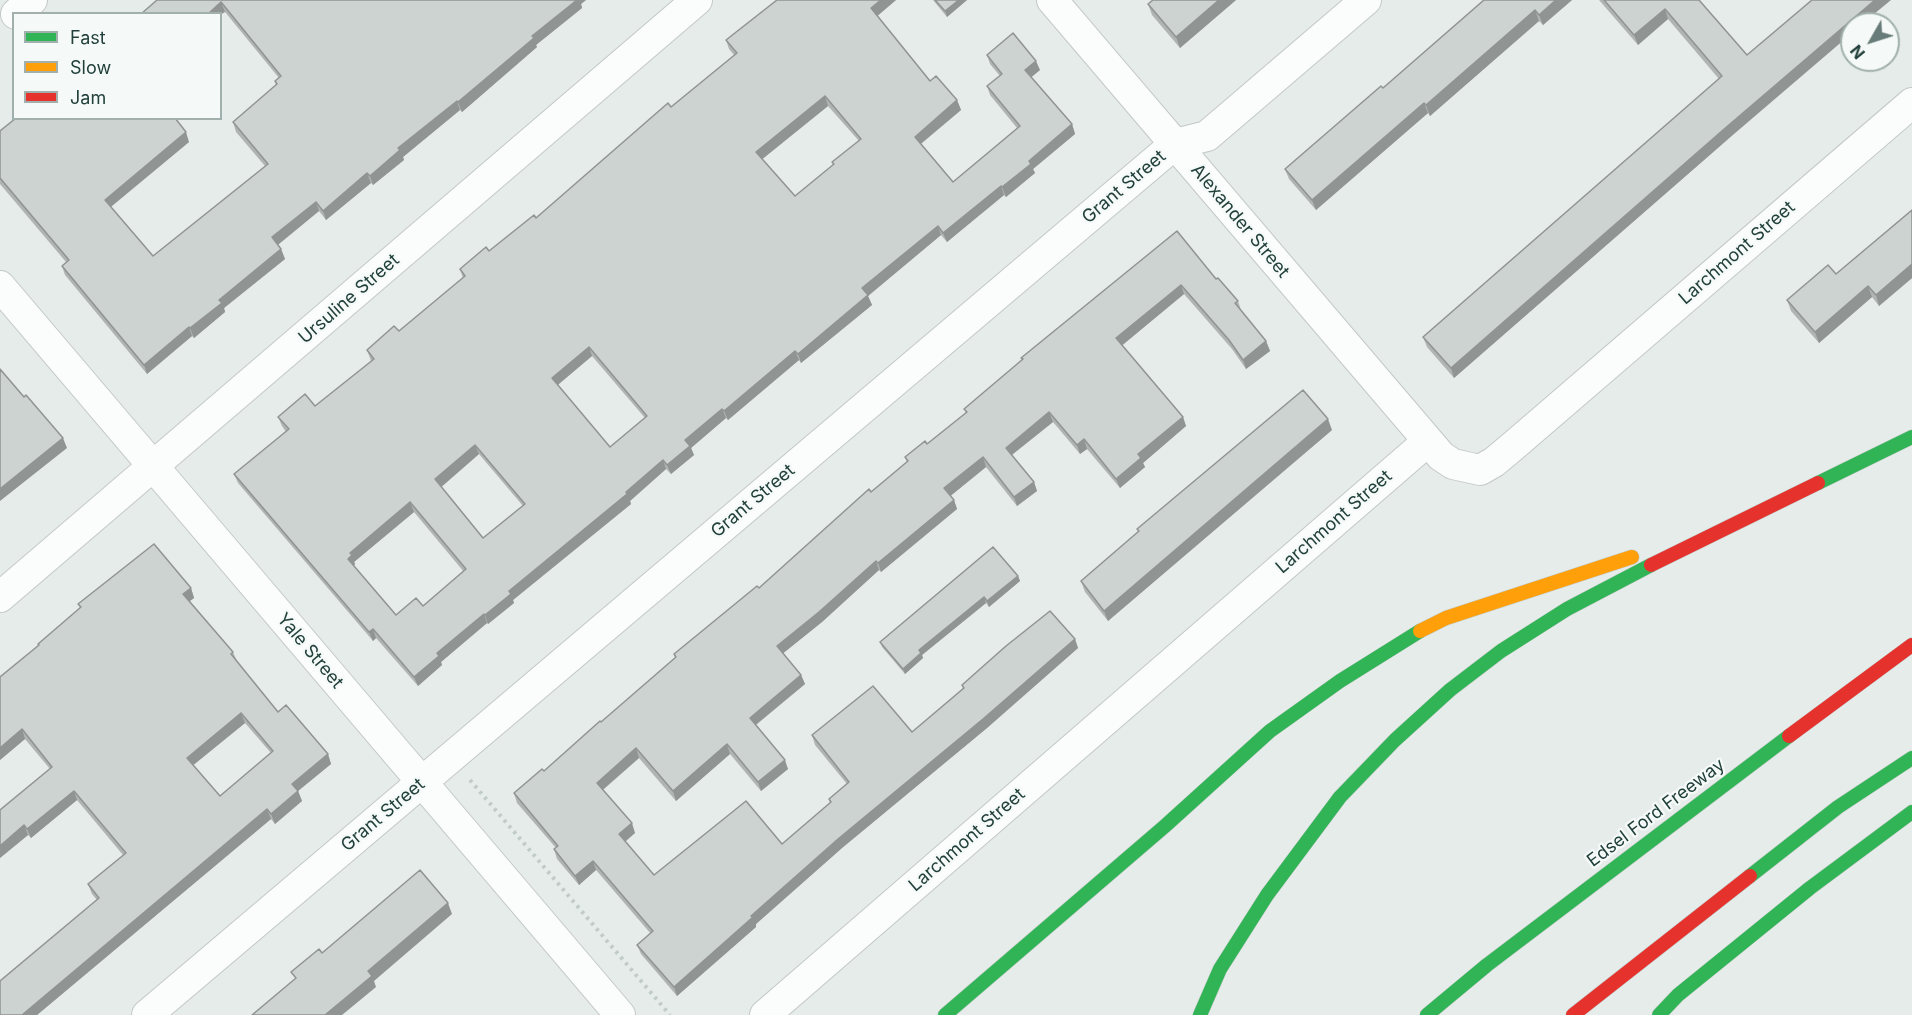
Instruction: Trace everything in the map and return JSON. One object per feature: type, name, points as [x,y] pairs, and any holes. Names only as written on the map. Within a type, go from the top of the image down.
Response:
[{"type":"highway","points":[[1200,1015],[1220,969],[1267,895],[1340,798],[1395,740],[1450,690],[1501,651],[1567,609],[1731,525],[1912,437]]},
{"type":"highway","points":[[945,1015],[1165,826],[1270,731],[1340,681],[1413,635],[1446,618],[1731,525]]},
{"type":"highway","name":"Edsel Ford Freeway","points":[[1427,1015],[1487,965],[1715,791],[1912,645]]},
{"type":"highway","points":[[1573,1015],[1838,807],[1912,758]]},
{"type":"highway","points":[[1659,1015],[1678,995],[1810,888],[1912,812]]},
{"type":"street","points":[[18,12],[32,0]]},
{"type":"street","name":"Ursuline Street","points":[[0,597],[697,0]]},
{"type":"street","name":"Alexander Street","points":[[1052,0],[1428,441]]},
{"type":"street","name":"Grant Street","points":[[147,1015],[1174,144],[1207,136],[1366,0]]},
{"type":"street","points":[[0,27],[12,17]]},
{"type":"street","name":"Larchmont Street","points":[[765,1015],[1428,441],[1441,456],[1453,464],[1480,470],[1494,462],[1912,102]]},
{"type":"street","name":"Yale Street","points":[[0,286],[620,1015]]},
{"type":"path","points":[[464,773],[670,1015]]},
{"type":"building","points":[[157,0],[577,0],[532,36],[534,38],[458,102],[398,148],[400,150],[370,176],[367,173],[323,211],[316,202],[272,237],[281,249],[219,300],[222,303],[144,365],[62,266],[69,260],[0,178],[0,131],[14,120],[177,120],[186,132],[105,200],[153,256],[268,164],[233,122],[277,84],[275,81],[281,76],[221,2],[210,12],[143,12]]},
{"type":"building","points":[[777,0],[881,0],[871,8],[930,81],[936,76],[957,100],[915,137],[953,182],[1020,126],[987,86],[1002,74],[987,55],[1013,33],[1036,61],[1025,70],[1072,124],[1029,161],[1031,164],[1002,187],[943,233],[938,226],[862,288],[868,295],[798,354],[795,351],[724,411],[722,409],[685,440],[690,446],[667,465],[663,460],[626,492],[627,494],[509,591],[511,594],[437,653],[439,656],[414,677],[373,629],[369,632],[234,474],[289,429],[278,417],[305,394],[315,406],[374,359],[367,350],[394,326],[399,331],[465,276],[460,269],[486,247],[489,251],[534,215],[536,218],[668,103],[671,107],[737,53],[726,40]],"holes":[[[825,96],[861,139],[795,196],[756,152]],[[589,347],[647,416],[610,447],[552,378]],[[475,445],[525,504],[483,538],[435,479]],[[410,502],[466,569],[423,606],[416,598],[396,615],[348,559],[352,555],[350,553]]]},
{"type":"building","points":[[935,0],[959,0],[945,11]]},
{"type":"building","points":[[1153,0],[1219,0],[1176,37],[1148,4]]},
{"type":"building","points":[[1484,0],[1556,0],[1539,15],[1535,10],[1312,200],[1285,169]]},
{"type":"building","points":[[1604,0],[1699,0],[1747,55],[1812,0],[1875,0],[1861,12],[1840,12],[1840,30],[1451,368],[1423,337],[1722,76],[1665,9],[1634,35]]},
{"type":"building","points":[[1912,210],[1912,264],[1876,295],[1868,286],[1815,332],[1787,300],[1828,265],[1836,274]]},
{"type":"building","points":[[1177,231],[1216,279],[1218,278],[1238,301],[1235,303],[1266,341],[1243,360],[1229,340],[1181,285],[1116,338],[1183,417],[1138,454],[1141,458],[1116,479],[1084,439],[1077,445],[1049,412],[1006,448],[1034,482],[1014,497],[983,457],[944,488],[954,500],[878,563],[876,561],[777,646],[801,675],[750,718],[785,760],[758,782],[727,744],[673,791],[636,748],[597,783],[632,823],[619,834],[654,875],[746,801],[782,844],[831,802],[829,799],[849,782],[812,735],[873,686],[912,732],[964,688],[962,685],[1006,646],[1050,611],[1075,639],[983,719],[838,839],[674,987],[637,945],[653,931],[593,861],[575,876],[554,849],[558,846],[514,793],[542,769],[544,771],[676,657],[674,654],[757,586],[759,588],[869,489],[871,492],[908,461],[905,457],[925,441],[927,444],[967,412],[964,409],[1023,359],[1021,358]]},
{"type":"building","points":[[0,369],[63,438],[0,489]]},
{"type":"building","points":[[1303,390],[1328,419],[1104,611],[1081,581],[1139,531],[1137,529]]},
{"type":"building","points":[[154,544],[191,588],[183,594],[233,652],[231,654],[278,712],[286,705],[328,754],[292,784],[298,791],[271,814],[267,809],[22,1015],[0,1015],[0,981],[99,898],[88,884],[126,853],[74,791],[27,829],[24,825],[0,846],[0,810],[52,767],[22,729],[0,748],[0,677],[81,607],[78,604]],"holes":[[[241,713],[273,751],[220,796],[187,758]]]},
{"type":"building","points":[[993,547],[1018,576],[987,601],[984,597],[919,650],[921,653],[903,669],[880,642]]},
{"type":"building","points":[[420,870],[448,903],[368,971],[372,976],[325,1015],[252,1015],[296,978],[291,972],[319,949],[322,953]]},
{"type":"traffic: fast","points":[[1818,483],[1912,437]]},
{"type":"traffic: fast","points":[[1200,1015],[1220,969],[1267,895],[1340,797],[1395,740],[1450,690],[1501,651],[1567,609],[1651,565]]},
{"type":"traffic: fast","points":[[945,1015],[1165,826],[1270,731],[1340,681],[1420,631]]},
{"type":"traffic: fast","points":[[1427,1015],[1487,965],[1789,736]]},
{"type":"traffic: fast","points":[[1750,876],[1838,807],[1912,758]]},
{"type":"traffic: fast","points":[[1659,1015],[1678,995],[1810,888],[1912,812]]},
{"type":"traffic: slow","points":[[1420,631],[1446,618],[1632,557]]},
{"type":"traffic: jam","points":[[1651,565],[1818,483]]},
{"type":"traffic: jam","points":[[1789,736],[1912,645]]},
{"type":"traffic: jam","points":[[1573,1015],[1750,876]]}]
